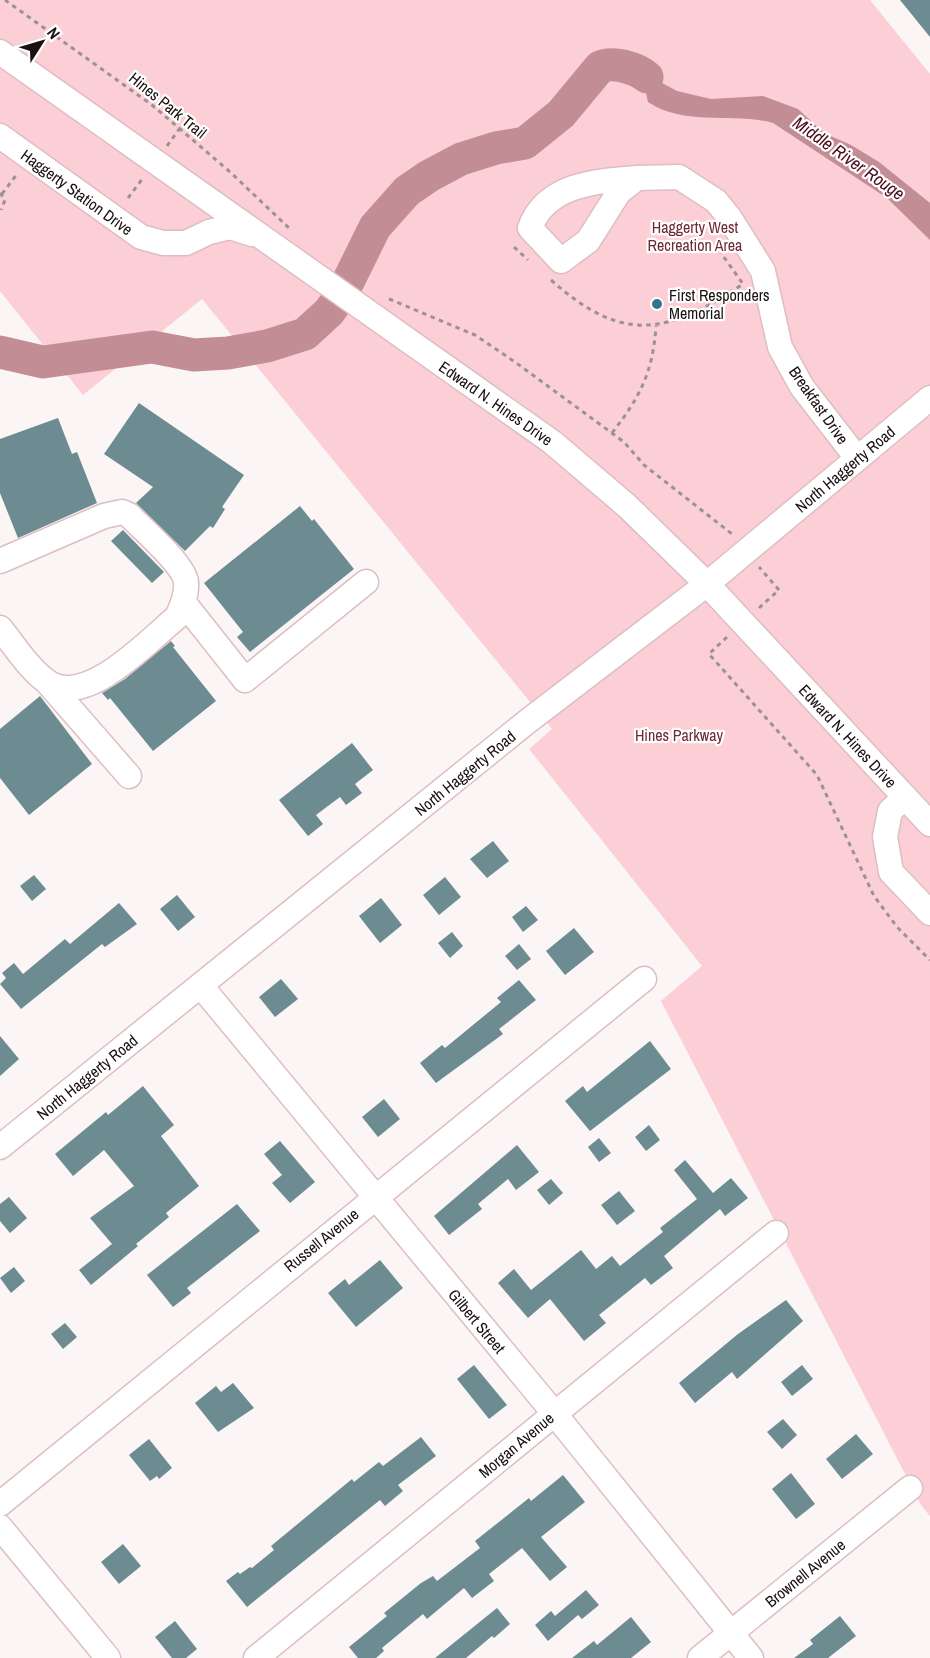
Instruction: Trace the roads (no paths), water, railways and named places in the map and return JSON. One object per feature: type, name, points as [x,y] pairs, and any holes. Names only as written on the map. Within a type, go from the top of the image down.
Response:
[{"type":"street","name":"Edward N. Hines Drive","points":[[0,52],[552,442],[627,506],[707,584],[930,824]]},
{"type":"street","name":"Haggerty Station Drive","points":[[0,136],[141,237],[163,243],[186,243],[209,232],[230,227],[260,236]]},
{"type":"street","name":"Breakfast Drive","points":[[637,178],[679,177],[716,201],[729,217],[763,271],[780,347],[802,387],[857,458]]},
{"type":"street","name":"North Haggerty Road","points":[[0,1147],[528,722],[707,584],[930,398]]},
{"type":"street","points":[[0,561],[104,516],[122,512],[180,568],[186,581],[184,603],[177,617],[99,681],[80,689],[64,690],[48,683]]},
{"type":"street","points":[[184,603],[245,680],[366,582]]},
{"type":"street","points":[[0,628],[129,776]]},
{"type":"street","points":[[905,798],[891,811],[885,837],[891,872],[930,913]]},
{"type":"street","name":"Russell Avenue","points":[[0,1504],[644,979]]},
{"type":"street","name":"Gilbert Street","points":[[201,986],[554,1413],[751,1658]]},
{"type":"street","name":"Morgan Avenue","points":[[256,1658],[776,1233]]},
{"type":"street","name":"Brownell Avenue","points":[[700,1658],[910,1488]]},
{"type":"street","points":[[0,1527],[108,1658]]},
{"type":"water","points":[[617,54],[638,59],[662,83],[677,91],[711,99],[763,96],[798,109],[824,133],[851,145],[879,162],[930,203],[930,240],[887,198],[773,123],[758,120],[694,117],[663,110],[648,102],[644,84],[628,76],[617,78],[606,64]]},
{"type":"waterway","name":"Middle River Rouge","points":[[0,352],[43,362],[152,347],[194,355],[228,353],[267,346],[305,334],[329,312],[342,294],[375,227],[407,191],[461,159],[496,148],[525,143],[561,114],[600,67],[624,66],[647,77]]},
{"type":"place","name":"First Responders Memorial","points":[[657,304]]},
{"type":"park label","name":"Haggerty West Recreation Area","points":[[695,236]]},
{"type":"park label","name":"Hines Parkway","points":[[679,735]]}]
